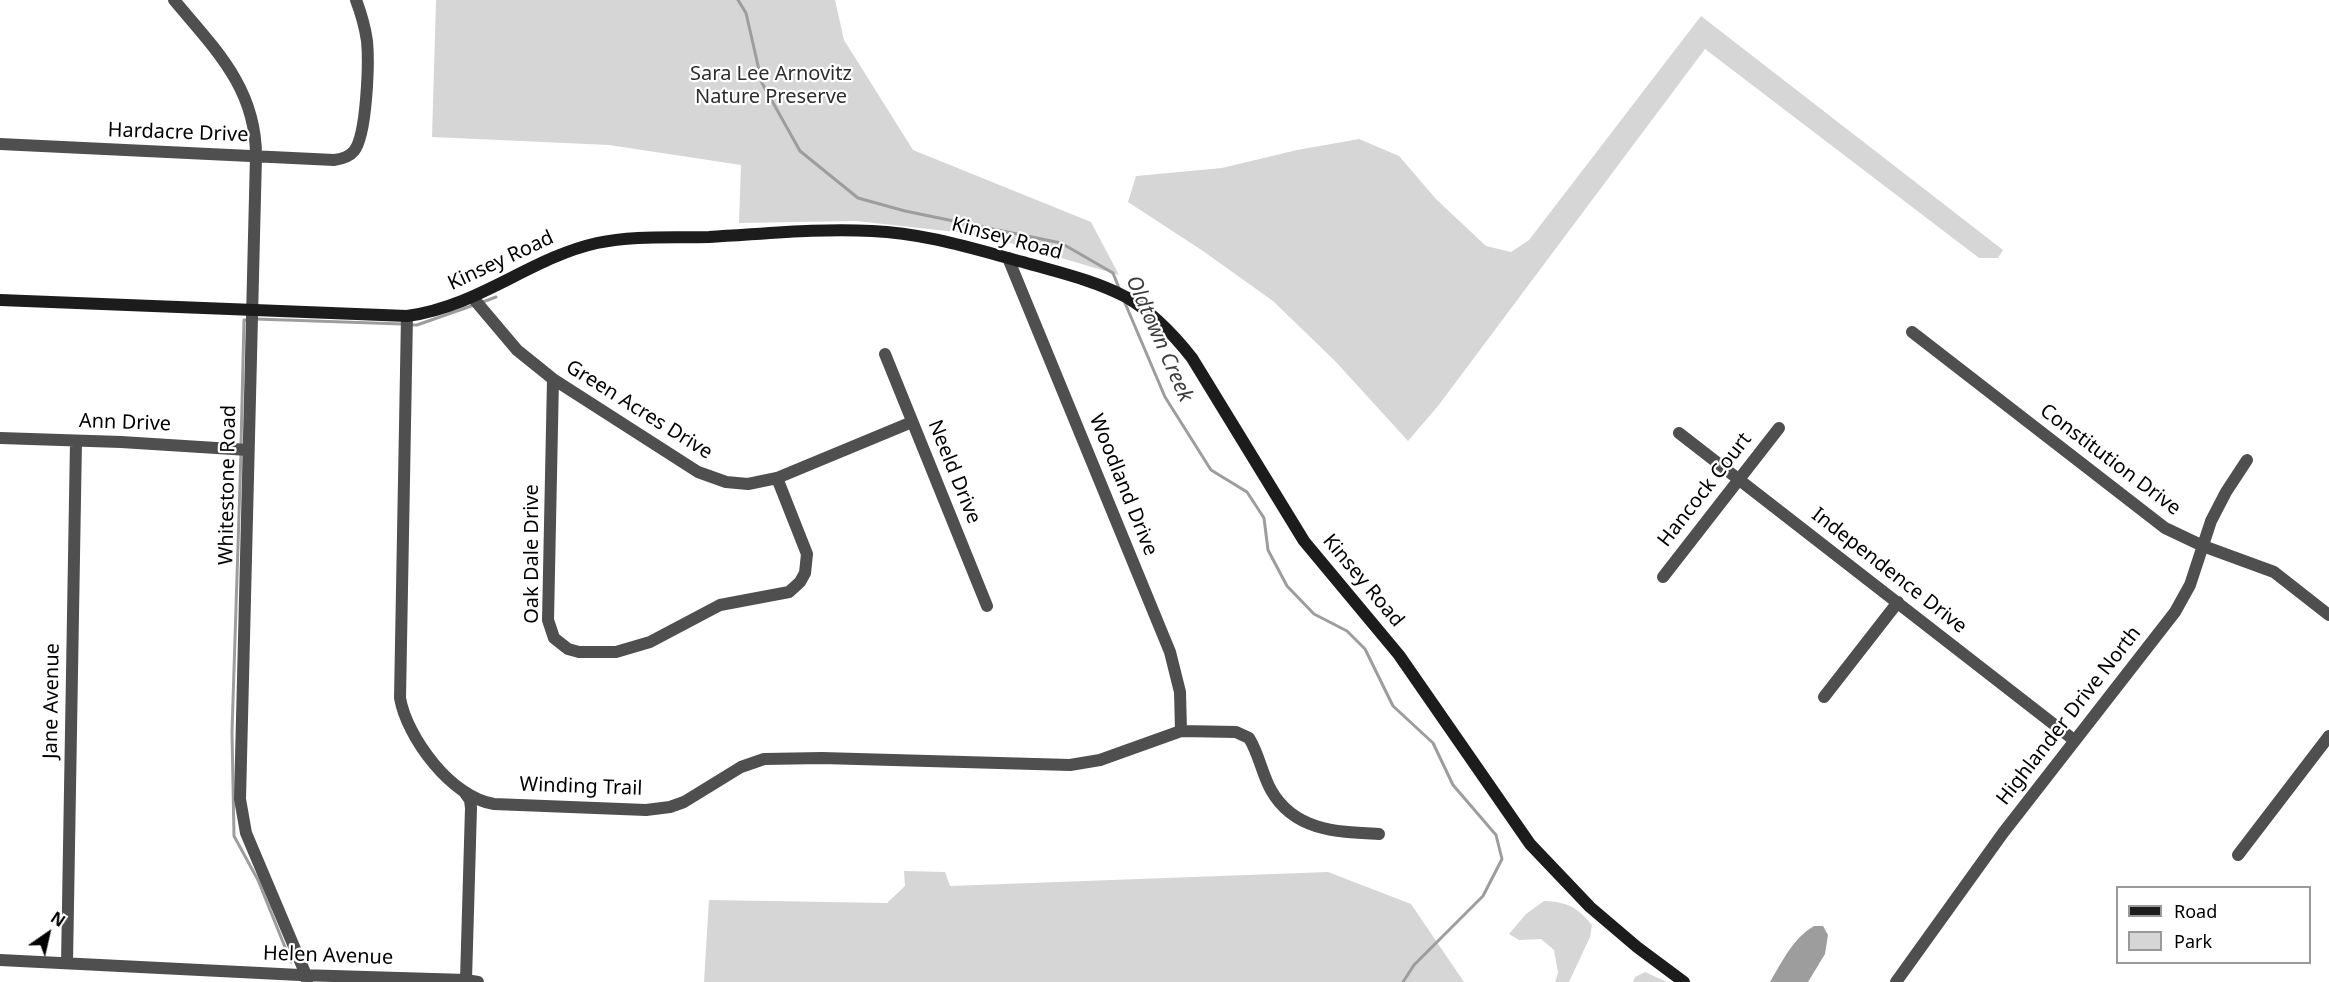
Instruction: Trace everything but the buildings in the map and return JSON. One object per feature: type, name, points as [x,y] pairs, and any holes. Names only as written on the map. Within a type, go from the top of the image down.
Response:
[{"type":"street","name":"Whitestone Road","points":[[174,0],[222,58],[241,87],[253,125],[256,156],[240,800],[246,833],[307,978]]},
{"type":"street","name":"Hardacre Drive","points":[[0,144],[334,160],[344,158],[352,153],[362,135],[367,50],[363,21],[356,0]]},
{"type":"street","name":"Kinsey Road","points":[[0,300],[407,316],[434,311],[472,298],[565,253],[625,238],[872,231],[921,237],[1008,258],[1108,289],[1134,302],[1165,328],[1192,358],[1304,541],[1399,655],[1530,844],[1590,908],[1684,982]]},
{"type":"street","name":"Woodland Drive","points":[[1008,258],[1170,652],[1180,692],[1181,731]]},
{"type":"street","name":"Green Acres Drive","points":[[472,298],[518,350],[554,380],[711,478],[748,484],[777,478],[912,422]]},
{"type":"street","name":"Winding Trail","points":[[407,316],[400,698],[405,719],[416,741],[465,793],[480,801],[494,804],[646,810],[670,807],[684,801],[741,767],[764,759],[822,758],[1070,765],[1100,760],[1181,731]]},
{"type":"street","name":"Constitution Drive","points":[[1912,332],[2165,528],[2203,546],[2274,572],[2329,615]]},
{"type":"street","name":"Neeld Drive","points":[[885,354],[987,606]]},
{"type":"street","name":"Oak Dale Drive","points":[[554,380],[548,621],[554,638],[568,649],[601,653],[630,650],[720,605],[780,595],[794,589],[805,573],[807,554],[777,478]]},
{"type":"street","name":"Hancock Court","points":[[1663,577],[1779,428]]},
{"type":"street","name":"Independence Drive","points":[[1679,433],[2074,740]]},
{"type":"street","name":"Ann Drive","points":[[0,438],[248,450]]},
{"type":"street","name":"Jane Avenue","points":[[67,963],[76,441]]},
{"type":"street","name":"Highlander Drive North","points":[[1896,982],[2003,833],[2175,612],[2190,585],[2211,521],[2226,492],[2247,460]]},
{"type":"street","points":[[1824,697],[1898,602]]},
{"type":"street","points":[[1181,731],[1241,733],[1251,742],[1272,791],[1281,804],[1296,818],[1325,830],[1379,834]]},
{"type":"street","points":[[2238,855],[2329,736]]},
{"type":"street","name":"Helen Avenue","points":[[0,960],[307,978],[472,981],[471,808],[470,800],[465,793]]},
{"type":"green space","name":"Sara Lee Arnovitz Nature Preserve","points":[[436,0],[835,0],[844,40],[913,150],[1091,222],[1119,275],[983,235],[856,221],[739,223],[741,165],[609,145],[432,137]]},
{"type":"green space","points":[[1701,16],[2003,250],[1998,258],[1979,258],[1705,49],[1438,406],[1408,441],[1336,362],[1273,301],[1203,251],[1128,202],[1136,176],[1222,168],[1297,150],[1359,139],[1399,156],[1436,199],[1486,246],[1511,252],[1529,240]]},
{"type":"green space","points":[[904,871],[945,872],[950,886],[1328,872],[1411,904],[1464,982],[704,982],[709,900],[887,903],[905,886]]},
{"type":"green space","points":[[1544,901],[1571,907],[1582,914],[1592,925],[1590,937],[1569,982],[1555,982],[1558,973],[1554,950],[1541,939],[1519,940],[1509,934],[1526,914]]},
{"type":"green space","points":[[1645,972],[1667,982],[1633,982],[1635,977]]},
{"type":"shaded area","points":[[1814,926],[1823,926],[1828,935],[1825,954],[1808,982],[1770,982],[1794,944]]},
{"type":"waterway","name":"Oldtown Creek","points":[[738,0],[746,13],[762,83],[800,151],[858,198],[905,211],[1061,243],[1113,273],[1119,288]]},
{"type":"waterway","points":[[480,303],[496,297]]},
{"type":"waterway","name":"Oldtown Creek","points":[[1125,303],[1165,397],[1211,470],[1247,492],[1264,518],[1268,550],[1287,586],[1314,614],[1347,631],[1365,649],[1393,706],[1433,743],[1453,785],[1496,835],[1502,859],[1483,896],[1414,965],[1403,982]]},
{"type":"waterway","points":[[409,325],[417,325],[474,305]]},
{"type":"waterway","points":[[256,319],[402,324]]},
{"type":"waterway","points":[[241,445],[244,320],[249,320]]},
{"type":"waterway","points":[[241,452],[232,732],[234,836],[258,880],[291,962]]}]
